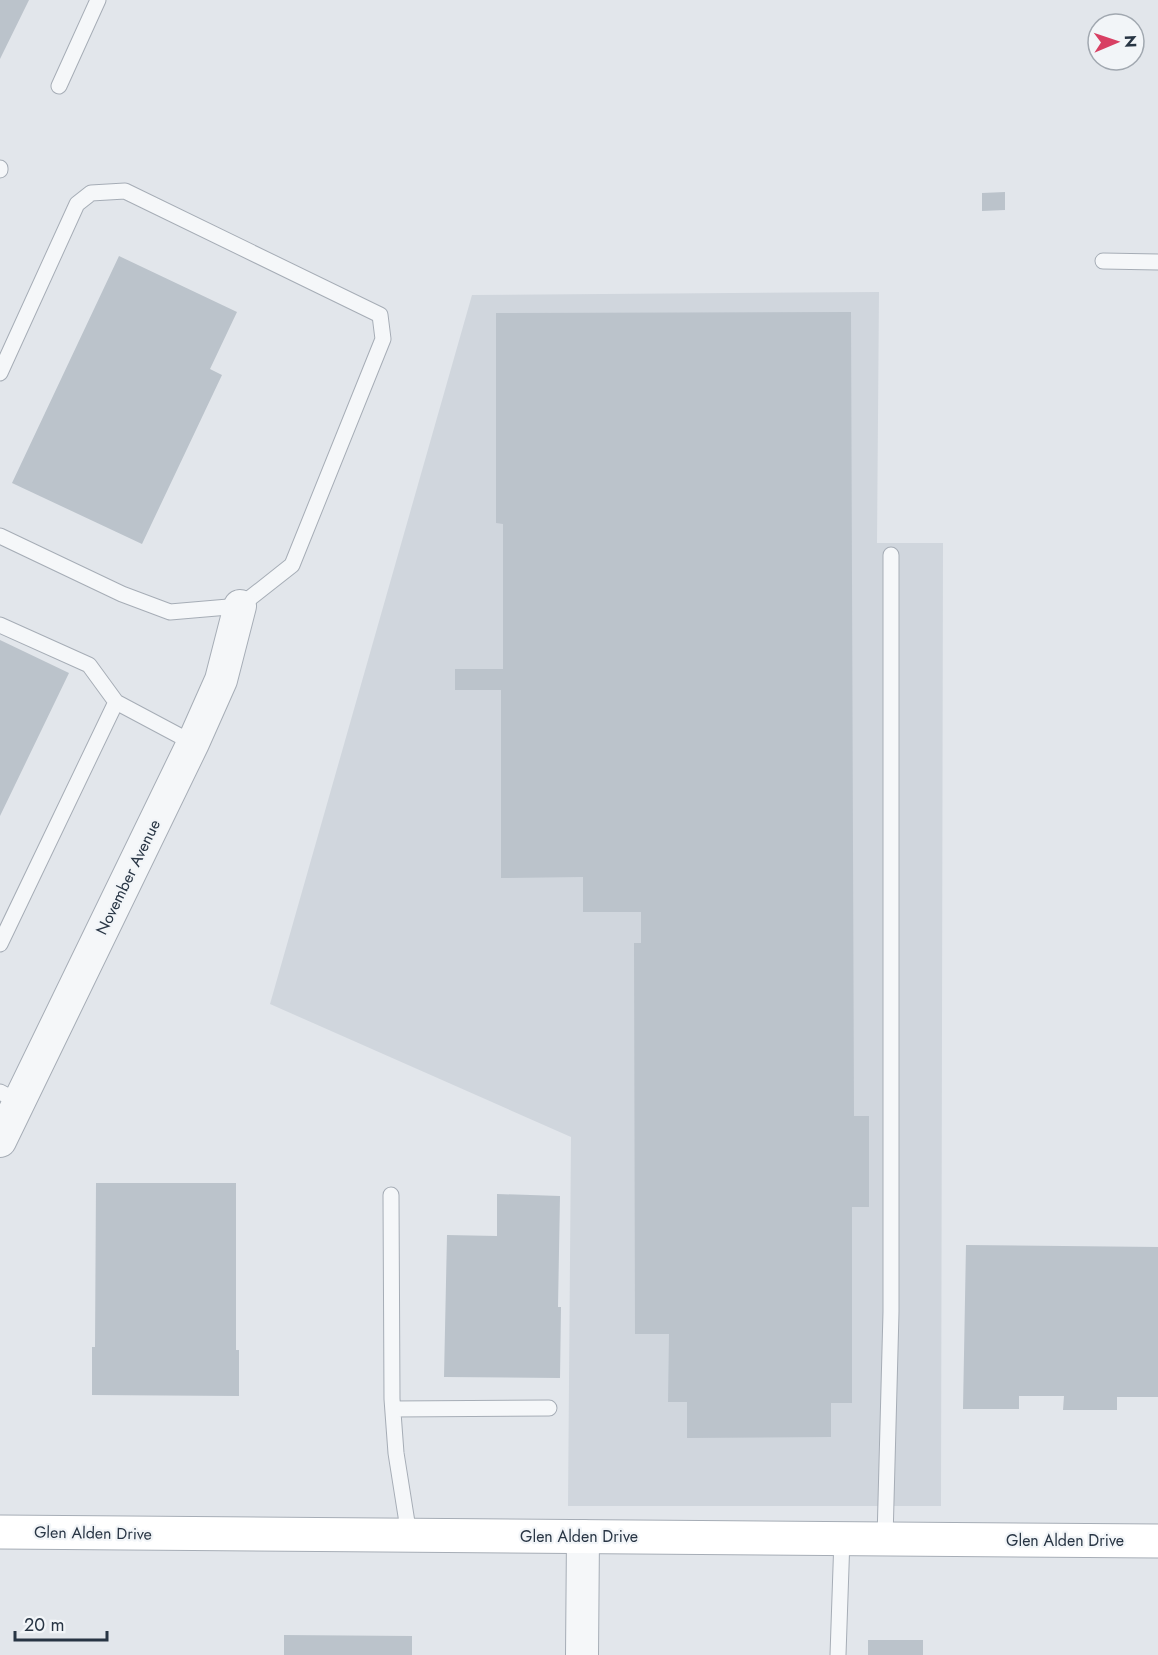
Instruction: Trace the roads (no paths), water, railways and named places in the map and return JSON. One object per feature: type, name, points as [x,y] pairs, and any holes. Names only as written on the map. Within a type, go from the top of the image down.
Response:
[{"type":"street","name":"November Avenue","points":[[0,1142],[10,1097],[193,743],[221,680],[240,606]]},
{"type":"street","name":"Glen Alden Drive","points":[[0,1532],[1158,1541]]},
{"type":"street","points":[[582,1655],[583,1536]]},
{"type":"lane","points":[[59,86],[98,0]]},
{"type":"lane","points":[[0,373],[77,204],[91,193],[125,191],[380,315],[383,339],[292,565],[240,606],[170,612],[122,594],[0,536]]},
{"type":"lane","points":[[1103,261],[1158,262]]},
{"type":"lane","points":[[885,1539],[891,1312],[891,555]]},
{"type":"lane","points":[[0,625],[89,665],[116,702],[193,743]]},
{"type":"lane","points":[[0,944],[116,702]]},
{"type":"lane","points":[[391,1195],[393,1409],[396,1453],[409,1535]]},
{"type":"lane","points":[[393,1409],[549,1408]]},
{"type":"lane","points":[[838,1655],[842,1538]]}]
